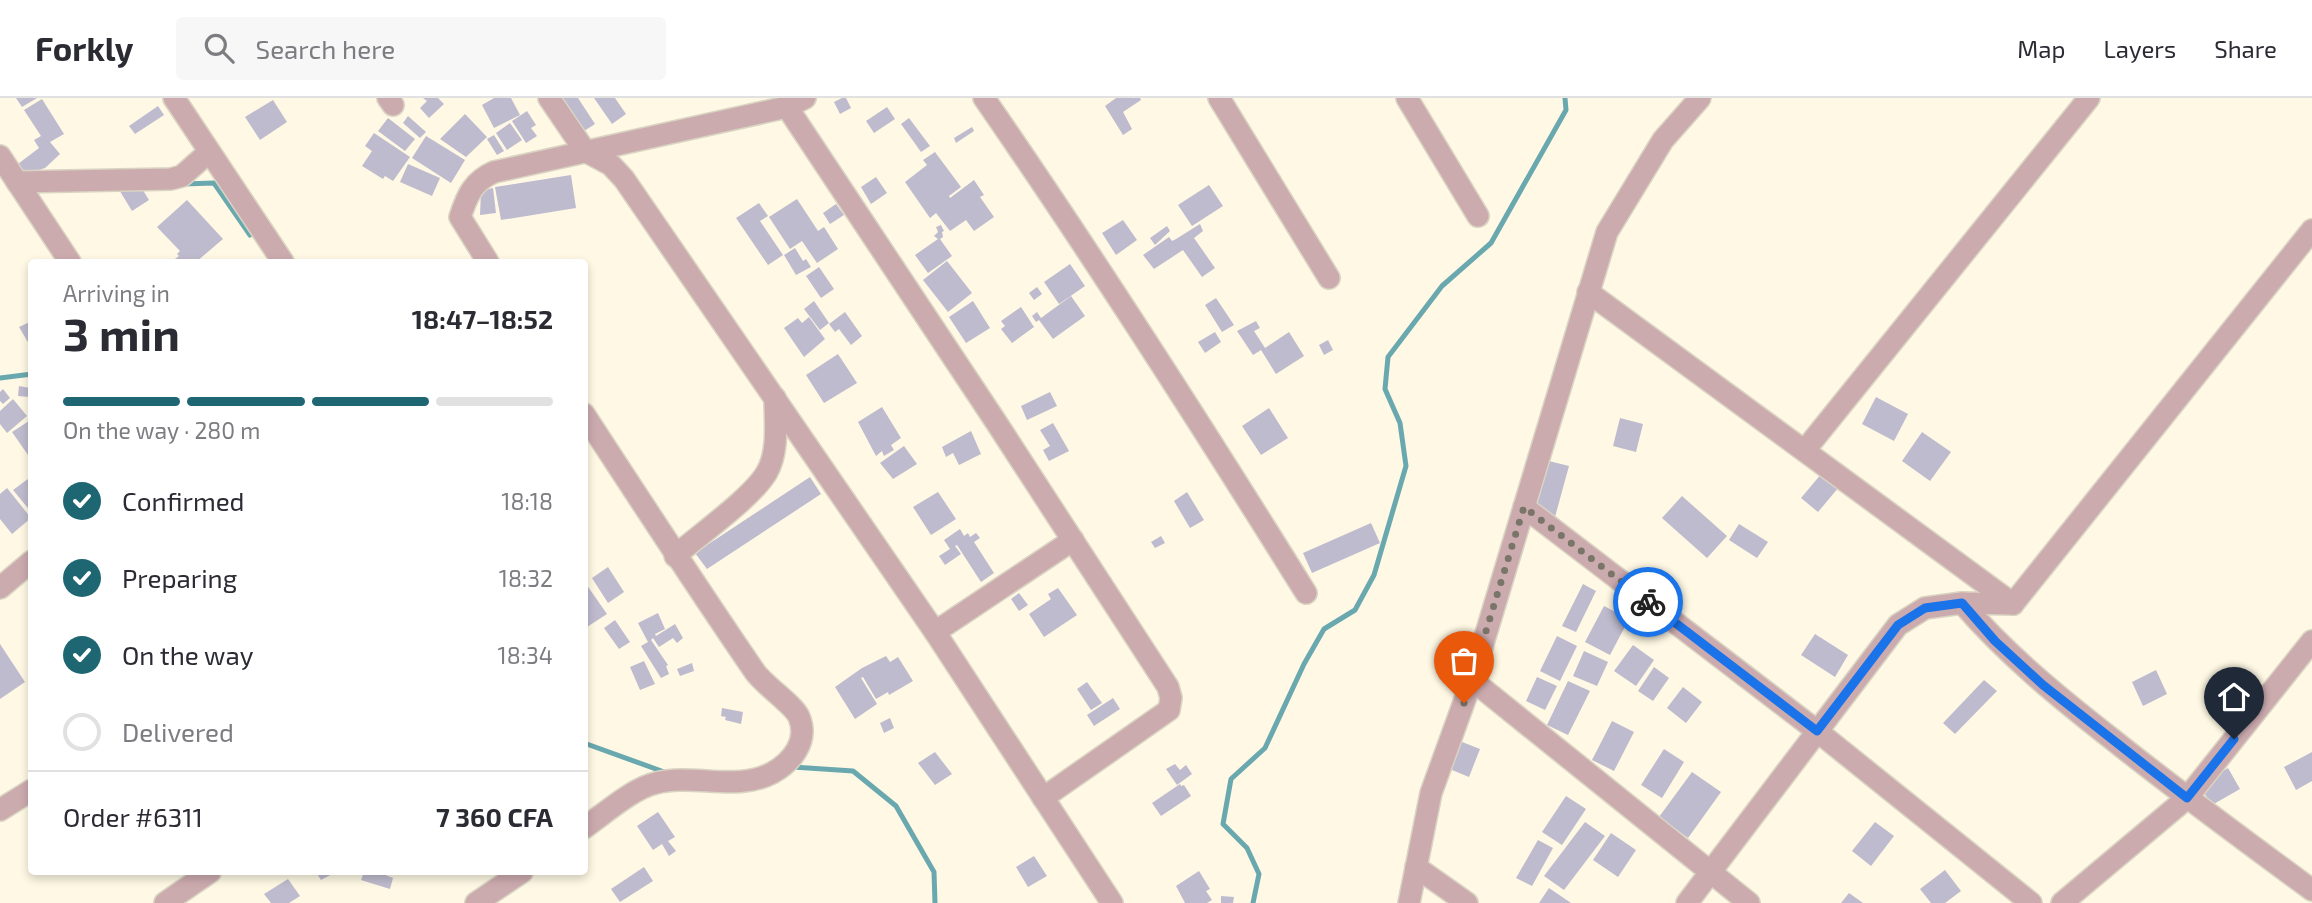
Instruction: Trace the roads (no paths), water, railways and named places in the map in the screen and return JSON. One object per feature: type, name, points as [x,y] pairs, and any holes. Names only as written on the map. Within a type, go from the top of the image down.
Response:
[{"type":"street","points":[[174,98],[281,259]]},
{"type":"street","points":[[549,98],[584,151],[611,165],[624,179],[935,632],[1112,903]]},
{"type":"street","points":[[984,98],[1102,272],[1306,593]]},
{"type":"street","points":[[1219,98],[1329,278]]},
{"type":"street","points":[[1407,98],[1478,216]]},
{"type":"street","points":[[1409,903],[1431,793],[1472,680],[1607,232],[1663,140],[1700,98]]},
{"type":"street","points":[[1805,450],[2090,98]]},
{"type":"street","points":[[486,259],[461,220],[461,212],[472,187],[480,178],[494,172],[794,101],[1168,687],[1171,698],[1169,710],[1043,798]]},
{"type":"street","points":[[17,182],[171,179],[182,176],[209,152]]},
{"type":"street","points":[[0,156],[69,259]]},
{"type":"street","points":[[2013,604],[2312,230]]},
{"type":"street","points":[[1588,292],[2013,604]]},
{"type":"street","points":[[675,556],[756,487],[768,471],[776,440],[775,398]]},
{"type":"street","points":[[588,420],[675,556],[761,680],[799,715],[802,734],[796,753],[773,773],[752,781],[650,784],[588,825]]},
{"type":"street","points":[[1524,507],[1817,731],[2031,903]]},
{"type":"street","points":[[935,632],[1073,540]]},
{"type":"street","points":[[0,588],[28,564]]},
{"type":"street","points":[[1687,903],[1898,625],[1925,608],[1962,603],[2013,604]]},
{"type":"street","points":[[1962,603],[1995,641],[2043,685],[2187,798],[2312,890]]},
{"type":"street","points":[[2062,903],[2187,798],[2312,641]]},
{"type":"street","points":[[1472,680],[1749,903]]},
{"type":"street","points":[[0,810],[28,792]]},
{"type":"street","points":[[1416,867],[1467,903]]},
{"type":"street","points":[[165,903],[206,875]]},
{"type":"street","points":[[476,903],[518,875]]},
{"type":"waterway","points":[[1253,903],[1259,874],[1247,848],[1223,824],[1231,779],[1265,748],[1304,664],[1324,629],[1355,610],[1374,575],[1406,466],[1400,423],[1385,389],[1388,357],[1442,286],[1491,243],[1566,110],[1565,98]]},
{"type":"waterway","points":[[183,184],[214,183],[250,235]]},
{"type":"waterway","points":[[0,378],[28,374]]},
{"type":"waterway","points":[[588,744],[667,773]]},
{"type":"waterway","points":[[793,767],[853,771],[896,806],[934,872],[935,903]]}]
